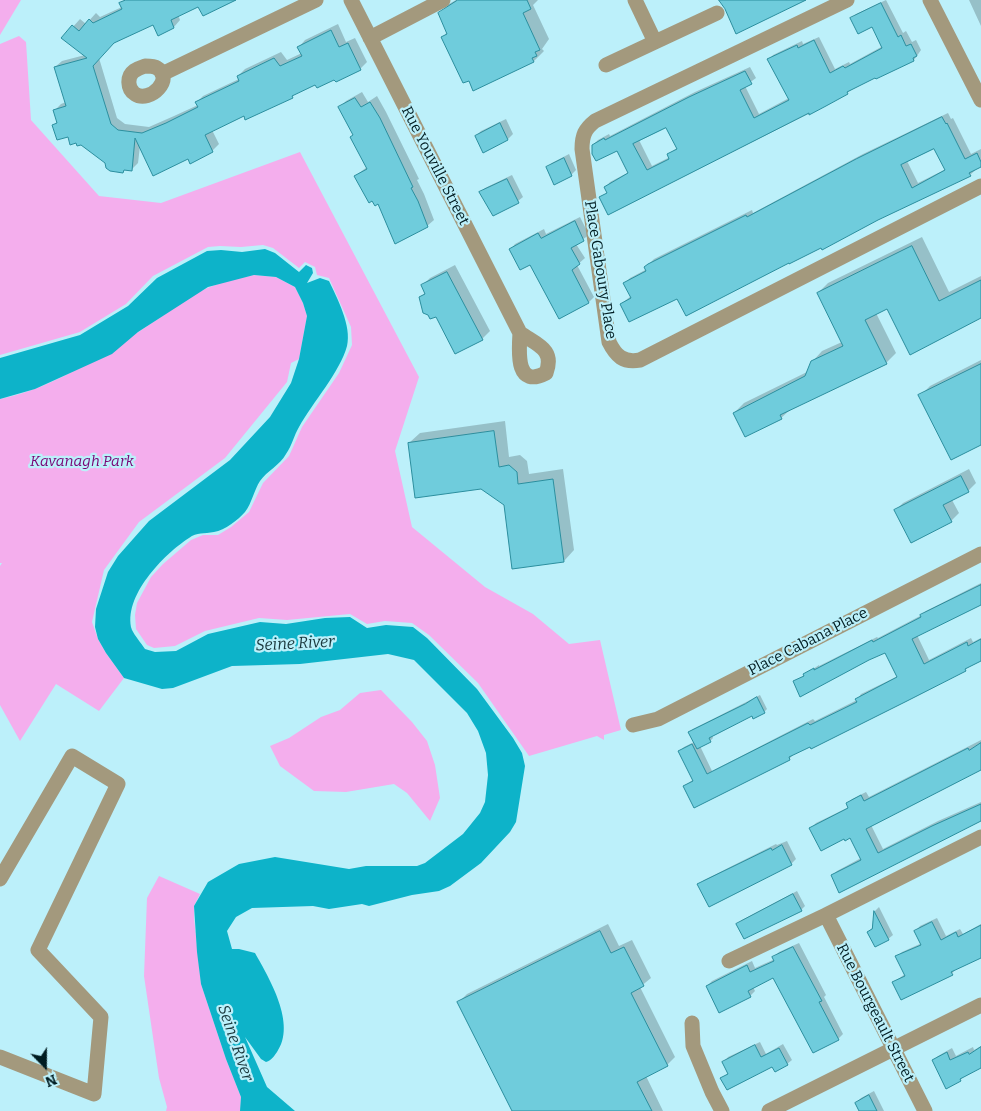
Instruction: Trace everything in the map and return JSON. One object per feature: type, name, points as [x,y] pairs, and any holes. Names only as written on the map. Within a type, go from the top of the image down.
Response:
[{"type":"street","points":[[162,74],[316,0]]},
{"type":"street","name":"Rue Youville Street","points":[[351,0],[520,333]]},
{"type":"street","points":[[370,38],[443,0]]},
{"type":"street","points":[[636,0],[655,42]]},
{"type":"street","name":"Place Gaboury Place","points":[[847,0],[595,121],[586,128],[582,138],[582,149],[609,342],[614,352],[621,360],[632,362],[640,360],[981,186]]},
{"type":"street","points":[[930,0],[981,100]]},
{"type":"street","points":[[606,65],[717,12]]},
{"type":"street","name":"Place Cabana Place","points":[[633,725],[658,719],[981,554]]},
{"type":"street","points":[[0,879],[72,756],[118,784],[38,950],[101,1017],[94,1094],[0,1057]]},
{"type":"street","points":[[729,961],[981,838]]},
{"type":"street","name":"Rue Bourgeault Street","points":[[826,915],[925,1111]]},
{"type":"street","points":[[769,1111],[790,1106],[894,1049],[981,1005]]},
{"type":"street","points":[[692,1022],[693,1046],[722,1111]]},
{"type":"green space","points":[[0,0],[21,0],[0,35]]},
{"type":"green space","points":[[19,36],[26,42],[31,120],[99,196],[161,203],[300,152],[419,377],[395,451],[412,527],[485,587],[533,614],[569,644],[600,640],[621,730],[604,735],[604,740],[597,736],[529,756],[478,683],[429,635],[412,623],[385,621],[367,624],[350,614],[287,620],[259,618],[205,631],[175,646],[154,648],[147,645],[136,629],[135,615],[137,603],[151,577],[191,540],[203,535],[218,535],[249,512],[263,483],[289,456],[302,427],[339,373],[352,345],[351,327],[329,278],[317,275],[315,267],[305,262],[299,268],[273,248],[263,245],[220,246],[208,247],[153,276],[126,304],[80,332],[0,355],[0,44]]},
{"type":"green space","name":"Kavanagh Park","points":[[254,275],[276,277],[295,287],[307,316],[299,359],[291,363],[287,382],[225,458],[139,522],[104,570],[92,622],[98,639],[106,653],[124,678],[99,711],[56,684],[20,741],[0,705],[0,566],[2,563],[0,563],[0,399],[42,386],[63,377],[121,343],[203,290],[226,281]]},
{"type":"green space","points":[[381,690],[412,722],[427,741],[435,765],[440,798],[430,821],[407,793],[394,784],[346,792],[314,791],[280,766],[270,746],[289,738],[321,717],[340,710],[360,693]]},
{"type":"green space","points":[[159,876],[200,894],[194,906],[194,918],[201,984],[241,1097],[240,1111],[166,1111],[167,1107],[159,1078],[144,976],[147,898]]},
{"type":"water","name":"Seine River","points":[[265,249],[275,253],[299,272],[306,265],[312,268],[313,273],[307,283],[320,278],[329,281],[346,321],[348,338],[344,356],[299,427],[288,451],[260,481],[245,512],[222,529],[192,536],[157,565],[139,591],[133,604],[132,630],[145,649],[155,652],[176,651],[208,634],[260,622],[286,624],[325,618],[350,617],[367,628],[386,625],[413,627],[427,638],[477,689],[513,738],[522,753],[525,766],[516,822],[510,832],[481,863],[450,886],[439,891],[412,895],[369,906],[362,904],[329,909],[313,906],[252,908],[236,917],[227,931],[232,949],[255,953],[279,1001],[284,1028],[282,1041],[277,1052],[266,1062],[261,1059],[245,1037],[267,1087],[295,1111],[240,1111],[241,1097],[201,984],[194,906],[208,882],[239,864],[275,857],[349,869],[366,866],[417,866],[425,863],[463,834],[480,813],[485,802],[488,775],[486,753],[478,731],[467,713],[414,660],[388,654],[300,664],[232,666],[173,688],[162,689],[124,678],[98,639],[95,627],[96,609],[108,572],[118,556],[149,521],[230,460],[270,417],[291,383],[299,359],[307,316],[303,303],[295,287],[276,277],[254,275],[208,287],[138,332],[112,354],[35,389],[0,399],[0,358],[80,335],[128,306],[157,278],[207,251],[242,252]]},
{"type":"building","points":[[126,0],[236,0],[203,16],[198,7],[171,20],[174,28],[158,36],[153,25],[114,43],[93,66],[111,124],[118,130],[142,133],[166,123],[198,107],[195,102],[239,81],[237,76],[274,58],[280,66],[302,56],[297,47],[331,30],[339,47],[348,43],[361,70],[336,82],[334,80],[317,88],[315,85],[292,96],[293,98],[245,120],[244,116],[205,135],[213,152],[190,164],[188,159],[153,176],[135,138],[132,171],[124,170],[123,173],[110,171],[106,168],[105,163],[81,145],[77,146],[76,143],[70,145],[68,137],[57,140],[52,125],[57,123],[53,110],[66,106],[54,67],[87,58],[61,38],[72,25],[79,31],[89,19],[93,23],[122,9],[119,3]]},
{"type":"building","points":[[458,0],[527,0],[531,9],[523,13],[540,50],[535,52],[537,56],[532,58],[534,62],[473,91],[469,81],[463,83],[441,37],[447,34],[438,13]]},
{"type":"building","points":[[719,0],[806,0],[736,34]]},
{"type":"building","points":[[881,3],[898,37],[901,35],[906,46],[911,44],[917,56],[913,58],[914,61],[847,92],[848,94],[809,115],[809,113],[608,215],[599,197],[607,193],[604,187],[628,173],[617,151],[596,161],[592,154],[592,145],[745,71],[752,84],[740,90],[754,118],[789,100],[767,59],[797,45],[798,48],[814,40],[830,73],[843,66],[845,68],[882,48],[872,27],[858,34],[850,18]],"holes":[[[666,128],[677,149],[667,154],[669,159],[647,170],[633,144]]]},
{"type":"building","points":[[355,98],[361,107],[370,102],[380,118],[413,187],[411,188],[428,227],[395,244],[378,204],[375,206],[372,201],[369,203],[354,176],[367,169],[350,137],[353,135],[338,107]]},
{"type":"building","points":[[942,117],[947,123],[965,159],[977,153],[981,167],[969,173],[971,176],[878,220],[822,250],[821,248],[789,263],[686,316],[677,299],[629,322],[620,304],[631,298],[623,283],[646,271],[644,267],[648,264],[746,215],[747,217],[856,159]],"holes":[[[934,149],[945,170],[912,188],[901,165]]]},
{"type":"building","points":[[500,123],[508,140],[483,153],[475,136]]},
{"type":"building","points":[[564,158],[572,176],[554,185],[546,167]]},
{"type":"building","points":[[507,179],[519,203],[493,216],[479,192]]},
{"type":"building","points":[[575,221],[584,241],[571,248],[580,264],[572,270],[589,303],[559,319],[530,265],[520,270],[509,249],[538,233],[541,238]]},
{"type":"building","points":[[912,246],[939,301],[981,280],[981,318],[910,355],[887,309],[865,320],[887,364],[780,415],[782,419],[745,437],[733,413],[805,376],[811,361],[843,346],[817,293]]},
{"type":"building","points":[[447,272],[483,340],[455,354],[436,317],[430,319],[428,315],[423,313],[419,297],[425,294],[421,285]]},
{"type":"building","points":[[981,364],[981,445],[951,460],[918,395]]},
{"type":"building","points":[[494,431],[499,467],[509,465],[517,472],[518,484],[553,479],[564,562],[512,569],[504,505],[481,489],[415,498],[408,443]]},
{"type":"building","points":[[961,476],[969,492],[943,505],[952,522],[911,543],[894,510]]},
{"type":"building","points":[[981,585],[981,605],[912,639],[924,664],[967,642],[968,646],[981,639],[981,661],[965,669],[966,671],[811,749],[810,747],[789,757],[790,760],[694,808],[683,786],[693,781],[678,751],[692,744],[707,774],[808,723],[810,725],[857,702],[855,699],[897,677],[885,653],[800,697],[793,681],[804,676],[803,674],[814,668],[814,670],[872,640],[873,642],[921,617],[920,615]]},
{"type":"building","points":[[757,697],[765,713],[753,719],[752,716],[709,738],[711,742],[697,749],[688,732]]},
{"type":"building","points":[[981,743],[981,770],[866,829],[878,853],[981,804],[981,821],[839,893],[831,875],[861,860],[850,838],[845,841],[844,839],[821,851],[809,828],[848,808],[846,803],[861,795],[864,801]]},
{"type":"building","points":[[782,845],[792,865],[709,907],[697,884],[771,848],[772,850]]},
{"type":"building","points":[[793,894],[802,911],[744,939],[736,924]]},
{"type":"building","points":[[874,911],[889,940],[875,947],[867,932],[872,929]]},
{"type":"building","points":[[932,922],[941,940],[956,932],[958,937],[981,925],[981,958],[951,972],[953,975],[901,1000],[892,982],[905,976],[895,956],[921,945],[914,931]]},
{"type":"building","points":[[600,931],[611,953],[624,947],[644,986],[631,993],[668,1066],[637,1082],[652,1111],[512,1111],[457,1002]]},
{"type":"building","points":[[793,947],[822,1001],[819,1002],[839,1040],[813,1053],[773,978],[748,991],[751,997],[719,1013],[706,986],[747,965],[750,972],[774,961],[772,957]]},
{"type":"building","points":[[755,1045],[761,1057],[779,1048],[788,1065],[775,1072],[772,1067],[727,1090],[720,1078],[728,1074],[722,1062]]},
{"type":"building","points":[[981,1047],[981,1068],[946,1089],[932,1060],[947,1052],[950,1060],[968,1052],[969,1054]]},
{"type":"building","points":[[869,1095],[877,1111],[859,1111],[855,1103]]}]
